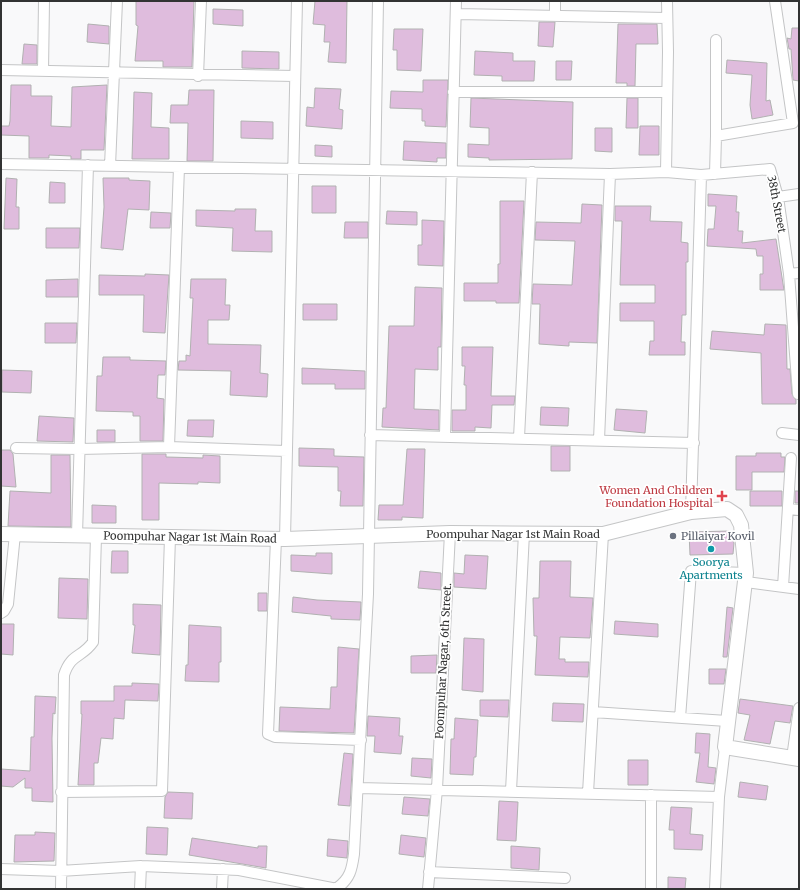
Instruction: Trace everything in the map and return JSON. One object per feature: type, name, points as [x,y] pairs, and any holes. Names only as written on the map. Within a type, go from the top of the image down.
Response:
[{"type":"main road","name":"Poompuhar Nagar 1st Main Road","points":[[8,534],[280,539],[450,533],[524,532],[603,534],[691,512],[727,509],[736,515],[741,525],[746,577],[725,747]]},
{"type":"main road","points":[[725,747],[796,758]]},
{"type":"street","points":[[43,71],[44,1]]},
{"type":"street","points":[[110,166],[117,1]]},
{"type":"street","points":[[198,76],[201,1]]},
{"type":"street","points":[[297,1],[287,451],[268,734],[275,737],[361,740]]},
{"type":"street","points":[[1,869],[60,871],[141,866],[239,870],[337,888],[346,881],[353,864],[359,788],[368,594],[378,1]]},
{"type":"street","points":[[445,436],[456,1]]},
{"type":"street","points":[[555,1],[555,16]]},
{"type":"street","points":[[666,172],[667,1]]},
{"type":"street","points":[[716,136],[796,123],[776,1]]},
{"type":"street","points":[[456,14],[667,18]]},
{"type":"street","points":[[716,40],[716,174]]},
{"type":"street","points":[[1,70],[114,72],[198,76],[295,76]]},
{"type":"street","points":[[453,92],[667,92]]},
{"type":"street","name":"38th Street","points":[[1,164],[610,174],[666,172],[701,175],[770,168],[778,197],[794,273],[798,394]]},
{"type":"street","points":[[77,535],[86,285],[88,165]]},
{"type":"street","points":[[169,447],[179,167]]},
{"type":"street","points":[[519,438],[532,172]]},
{"type":"street","points":[[599,440],[610,174]]},
{"type":"street","points":[[691,512],[701,175]]},
{"type":"street","points":[[778,197],[799,194]]},
{"type":"street","points":[[782,433],[799,435]]},
{"type":"street","points":[[370,434],[694,443]]},
{"type":"street","points":[[16,448],[79,449],[169,447],[287,451]]},
{"type":"street","points":[[783,587],[791,458]]},
{"type":"street","points":[[788,510],[799,510]]},
{"type":"street","points":[[511,791],[524,532]]},
{"type":"street","name":"Poompuhar Nagar, 6th Street.","points":[[428,889],[437,790],[450,533]]},
{"type":"street","points":[[1,613],[8,604],[8,534]]},
{"type":"street","points":[[588,793],[603,534]]},
{"type":"street","points":[[61,889],[61,792],[64,675],[68,664],[74,657],[89,648],[93,642],[96,536]]},
{"type":"street","points":[[61,792],[162,791],[170,537]]},
{"type":"street","points":[[680,718],[691,571],[746,577],[783,587],[799,589]]},
{"type":"street","points":[[796,758],[799,708]]},
{"type":"street","points":[[593,712],[728,721]]},
{"type":"street","points":[[715,889],[719,797],[725,747]]},
{"type":"street","points":[[359,788],[719,797]]},
{"type":"street","points":[[651,795],[651,889]]},
{"type":"street","points":[[140,889],[141,866]]},
{"type":"street","points":[[222,889],[223,869]]},
{"type":"street","points":[[429,872],[566,878]]},
{"type":"building","points":[[136,1],[194,1],[192,67],[163,67],[163,61],[135,61],[138,26],[136,25]]},
{"type":"building","points":[[315,1],[347,1],[346,63],[328,62],[330,42],[324,42],[325,25],[313,24]]},
{"type":"building","points":[[213,9],[243,10],[243,26],[213,24]]},
{"type":"building","points":[[539,22],[555,22],[553,47],[538,46]]},
{"type":"building","points":[[88,24],[109,26],[109,44],[87,42]]},
{"type":"building","points":[[618,24],[657,24],[658,44],[636,44],[635,86],[627,86],[627,83],[616,83]]},
{"type":"building","points":[[792,28],[799,28],[799,81],[793,80],[791,49],[789,49],[787,38],[791,39]]},
{"type":"building","points":[[394,29],[423,29],[421,71],[397,70],[397,50],[393,50]]},
{"type":"building","points":[[24,44],[37,45],[37,64],[22,64]]},
{"type":"building","points":[[242,51],[279,52],[279,69],[242,68]]},
{"type":"building","points":[[475,51],[513,53],[513,61],[535,61],[534,81],[502,81],[502,76],[474,75]]},
{"type":"building","points":[[727,60],[767,63],[766,101],[770,100],[773,115],[752,119],[750,105],[752,75],[726,73]]},
{"type":"building","points":[[556,61],[572,61],[571,80],[556,80]]},
{"type":"building","points":[[423,80],[448,80],[446,127],[425,126],[425,121],[422,121],[422,109],[390,108],[391,91],[423,92]]},
{"type":"building","points":[[11,85],[31,85],[31,96],[52,96],[51,126],[71,127],[72,87],[107,85],[104,150],[81,150],[81,159],[71,159],[71,156],[49,155],[49,158],[29,158],[29,136],[1,135],[1,126],[9,126],[10,121]]},
{"type":"building","points":[[315,88],[341,89],[339,109],[343,110],[342,129],[306,126],[307,107],[314,108]]},
{"type":"building","points":[[189,90],[214,90],[213,161],[187,161],[188,123],[170,123],[171,105],[188,105]]},
{"type":"building","points":[[134,92],[152,93],[151,127],[169,128],[169,159],[132,159]]},
{"type":"building","points":[[471,98],[573,102],[572,159],[489,160],[489,158],[468,157],[468,144],[489,145],[489,128],[470,127]]},
{"type":"building","points":[[627,98],[638,98],[638,128],[626,128]]},
{"type":"building","points":[[241,121],[273,122],[273,139],[241,138]]},
{"type":"building","points":[[640,126],[659,126],[659,155],[639,155]]},
{"type":"building","points":[[595,128],[612,128],[612,152],[595,151]]},
{"type":"building","points":[[404,141],[446,143],[446,158],[437,158],[437,162],[403,160]]},
{"type":"building","points":[[315,145],[332,146],[332,157],[315,156]]},
{"type":"building","points":[[6,178],[17,179],[16,207],[19,207],[19,229],[4,229]]},
{"type":"building","points":[[103,178],[129,178],[129,180],[150,181],[149,210],[128,209],[123,250],[101,248],[104,207]]},
{"type":"building","points":[[50,182],[65,183],[65,203],[49,203]]},
{"type":"building","points":[[312,186],[336,186],[336,213],[312,213]]},
{"type":"building","points":[[708,194],[737,196],[736,212],[739,212],[738,231],[743,231],[742,243],[776,239],[784,290],[760,290],[760,274],[763,274],[763,256],[757,256],[756,249],[707,246],[708,229],[714,229],[716,206],[708,206]]},
{"type":"building","points":[[500,201],[524,201],[519,303],[464,301],[464,283],[498,283],[498,264],[500,264]]},
{"type":"building","points":[[582,204],[602,205],[597,343],[569,342],[569,346],[539,344],[540,304],[532,304],[533,284],[572,285],[575,241],[535,240],[536,222],[581,223]]},
{"type":"building","points":[[615,206],[651,206],[650,221],[682,222],[681,242],[688,243],[688,262],[686,262],[686,315],[682,315],[681,342],[685,342],[685,355],[649,355],[650,341],[654,341],[654,321],[620,321],[620,303],[655,303],[655,285],[620,285],[622,221],[615,221]]},
{"type":"building","points":[[235,209],[256,209],[255,231],[272,231],[272,252],[232,251],[233,228],[196,226],[196,210],[235,211]]},
{"type":"building","points":[[387,211],[417,212],[417,225],[386,224]]},
{"type":"building","points":[[151,212],[171,213],[170,228],[150,228]]},
{"type":"building","points":[[422,220],[444,221],[443,266],[418,265],[418,245],[422,245]]},
{"type":"building","points":[[345,222],[368,222],[368,238],[344,238]]},
{"type":"building","points":[[46,228],[80,228],[79,248],[46,248]]},
{"type":"building","points":[[145,274],[169,275],[165,333],[143,332],[144,295],[99,295],[99,275],[145,276]]},
{"type":"building","points":[[78,279],[78,297],[46,297],[46,280]]},
{"type":"building","points":[[191,279],[226,279],[225,305],[230,305],[229,320],[208,320],[208,344],[261,345],[260,373],[268,374],[267,397],[230,395],[231,371],[178,370],[179,361],[186,361],[186,355],[190,356],[193,298],[190,298]]},
{"type":"building","points":[[415,287],[442,288],[441,347],[438,347],[438,370],[415,369],[414,409],[439,410],[439,430],[382,427],[383,408],[386,408],[389,326],[414,326]]},
{"type":"building","points":[[303,304],[337,304],[337,320],[303,320]]},
{"type":"building","points":[[45,323],[77,323],[76,343],[45,343]]},
{"type":"building","points":[[765,324],[786,325],[787,369],[790,369],[792,394],[796,400],[796,404],[762,404],[761,353],[710,349],[712,331],[764,335]]},
{"type":"building","points":[[462,347],[493,347],[491,396],[515,396],[514,405],[492,405],[491,428],[475,427],[475,431],[452,431],[452,410],[466,410],[466,385],[464,385],[465,366],[462,366]]},
{"type":"building","points":[[103,357],[130,357],[130,360],[166,361],[165,375],[158,375],[157,398],[164,399],[163,441],[140,441],[140,416],[133,416],[133,412],[96,411],[97,376],[102,376]]},
{"type":"building","points":[[302,368],[365,371],[365,389],[335,389],[335,384],[302,384]]},
{"type":"building","points":[[2,370],[32,371],[31,393],[2,392]]},
{"type":"building","points":[[541,407],[569,408],[568,426],[540,425]]},
{"type":"building","points":[[616,409],[647,411],[645,433],[614,430]]},
{"type":"building","points":[[39,416],[74,418],[73,442],[37,441]]},
{"type":"building","points":[[188,420],[214,420],[213,437],[187,436]]},
{"type":"building","points":[[97,430],[115,430],[115,442],[97,442]]},
{"type":"building","points":[[551,446],[570,446],[570,471],[551,471]]},
{"type":"building","points":[[299,448],[334,449],[334,456],[364,457],[363,506],[340,506],[341,491],[338,491],[338,467],[299,466]]},
{"type":"building","points":[[407,449],[425,449],[423,518],[402,517],[402,520],[378,520],[379,505],[403,505]]},
{"type":"building","points":[[1,450],[10,450],[13,454],[16,487],[1,486]]},
{"type":"building","points":[[756,453],[781,453],[781,457],[785,457],[784,472],[752,472],[752,490],[736,490],[736,456],[756,456]]},
{"type":"building","points":[[142,454],[166,454],[166,457],[203,458],[203,455],[220,456],[220,483],[159,483],[159,520],[142,520]]},
{"type":"building","points":[[51,455],[70,455],[71,527],[8,526],[10,491],[51,493]]},
{"type":"building","points":[[750,491],[782,491],[782,506],[750,506]]},
{"type":"building","points":[[795,491],[799,491],[799,503],[795,503]]},
{"type":"building","points":[[92,505],[116,506],[116,523],[92,523]]},
{"type":"building","name":"Soorya Apartments","points":[[729,531],[734,543],[733,554],[690,555],[689,532]]},
{"type":"building","points":[[112,551],[128,551],[128,573],[111,573]]},
{"type":"building","points":[[316,553],[332,553],[332,574],[291,571],[291,555],[316,556]]},
{"type":"building","points":[[465,555],[488,556],[486,589],[454,587],[454,573],[464,574]]},
{"type":"building","points":[[540,561],[571,561],[570,597],[593,598],[590,638],[560,637],[559,659],[565,659],[565,662],[589,662],[588,677],[535,675],[537,636],[534,636],[533,598],[539,598]]},
{"type":"building","points":[[420,571],[441,573],[441,590],[418,588]]},
{"type":"building","points":[[59,578],[88,579],[87,619],[58,618]]},
{"type":"building","points":[[258,593],[267,593],[267,611],[258,611]]},
{"type":"building","points":[[293,597],[317,600],[361,602],[360,620],[331,619],[331,616],[292,612]]},
{"type":"building","points":[[133,604],[161,605],[160,655],[132,653],[135,625],[133,625]]},
{"type":"building","points":[[727,607],[733,608],[727,657],[723,657]]},
{"type":"building","points":[[615,621],[658,624],[658,637],[614,634]]},
{"type":"building","points":[[1,624],[14,624],[13,655],[1,654]]},
{"type":"building","points":[[189,625],[221,627],[221,662],[219,662],[219,682],[185,681],[186,665],[188,665]]},
{"type":"building","points":[[464,638],[484,639],[483,692],[462,690]]},
{"type":"building","points":[[338,647],[359,649],[354,733],[279,731],[280,707],[330,709],[331,687],[337,687]]},
{"type":"building","points":[[437,655],[436,673],[411,673],[411,656]]},
{"type":"building","points":[[709,669],[726,669],[724,684],[709,684]]},
{"type":"building","points":[[132,683],[159,684],[158,701],[125,700],[124,719],[114,718],[113,739],[101,738],[98,763],[94,763],[94,785],[78,785],[82,714],[81,701],[114,701],[114,686],[132,686]]},
{"type":"building","points":[[35,696],[56,697],[55,714],[53,713],[52,738],[53,802],[32,801],[32,788],[25,788],[25,778],[13,787],[1,786],[1,769],[30,771],[31,737],[34,737]]},
{"type":"building","points":[[740,699],[793,706],[790,723],[775,721],[770,744],[744,740],[750,715],[738,713]]},
{"type":"building","points":[[480,700],[509,700],[508,717],[480,716]]},
{"type":"building","points":[[553,703],[584,704],[583,722],[552,721]]},
{"type":"building","points":[[368,716],[400,718],[399,736],[403,736],[401,754],[374,752],[375,736],[367,736]]},
{"type":"building","points":[[455,718],[478,720],[476,757],[474,757],[473,775],[450,774],[451,739],[454,739]]},
{"type":"building","points":[[696,733],[710,734],[708,767],[716,768],[714,784],[696,782],[700,753],[695,753]]},
{"type":"building","points":[[344,753],[353,754],[350,806],[338,805]]},
{"type":"building","points":[[412,758],[432,759],[431,778],[411,776]]},
{"type":"building","points":[[628,760],[648,760],[648,785],[628,785]]},
{"type":"building","points":[[740,782],[768,786],[766,800],[738,797]]},
{"type":"building","points":[[168,792],[193,793],[192,819],[164,818],[165,797]]},
{"type":"building","points":[[404,797],[430,799],[428,816],[402,814]]},
{"type":"building","points":[[499,801],[518,802],[516,841],[497,840]]},
{"type":"building","points":[[671,807],[692,808],[690,834],[703,835],[702,850],[674,849],[674,830],[669,830]]},
{"type":"building","points":[[147,827],[168,828],[167,855],[146,854]]},
{"type":"building","points":[[35,832],[55,833],[54,861],[14,862],[15,835],[35,835]]},
{"type":"building","points":[[401,835],[426,838],[424,857],[399,854]]},
{"type":"building","points":[[192,838],[258,848],[258,846],[267,846],[266,868],[189,855]]},
{"type":"building","points":[[328,839],[348,841],[347,858],[327,856]]},
{"type":"building","points":[[511,846],[540,848],[539,870],[511,868]]},
{"type":"building","points":[[668,877],[686,878],[685,889],[668,889]]},
{"type":"place","name":"Women And Children Foundation Hospital","points":[[722,496]]},
{"type":"place","name":"Pillaiyar Kovil","points":[[673,536]]},
{"type":"place","name":"Soorya Apartments","points":[[711,549]]}]
